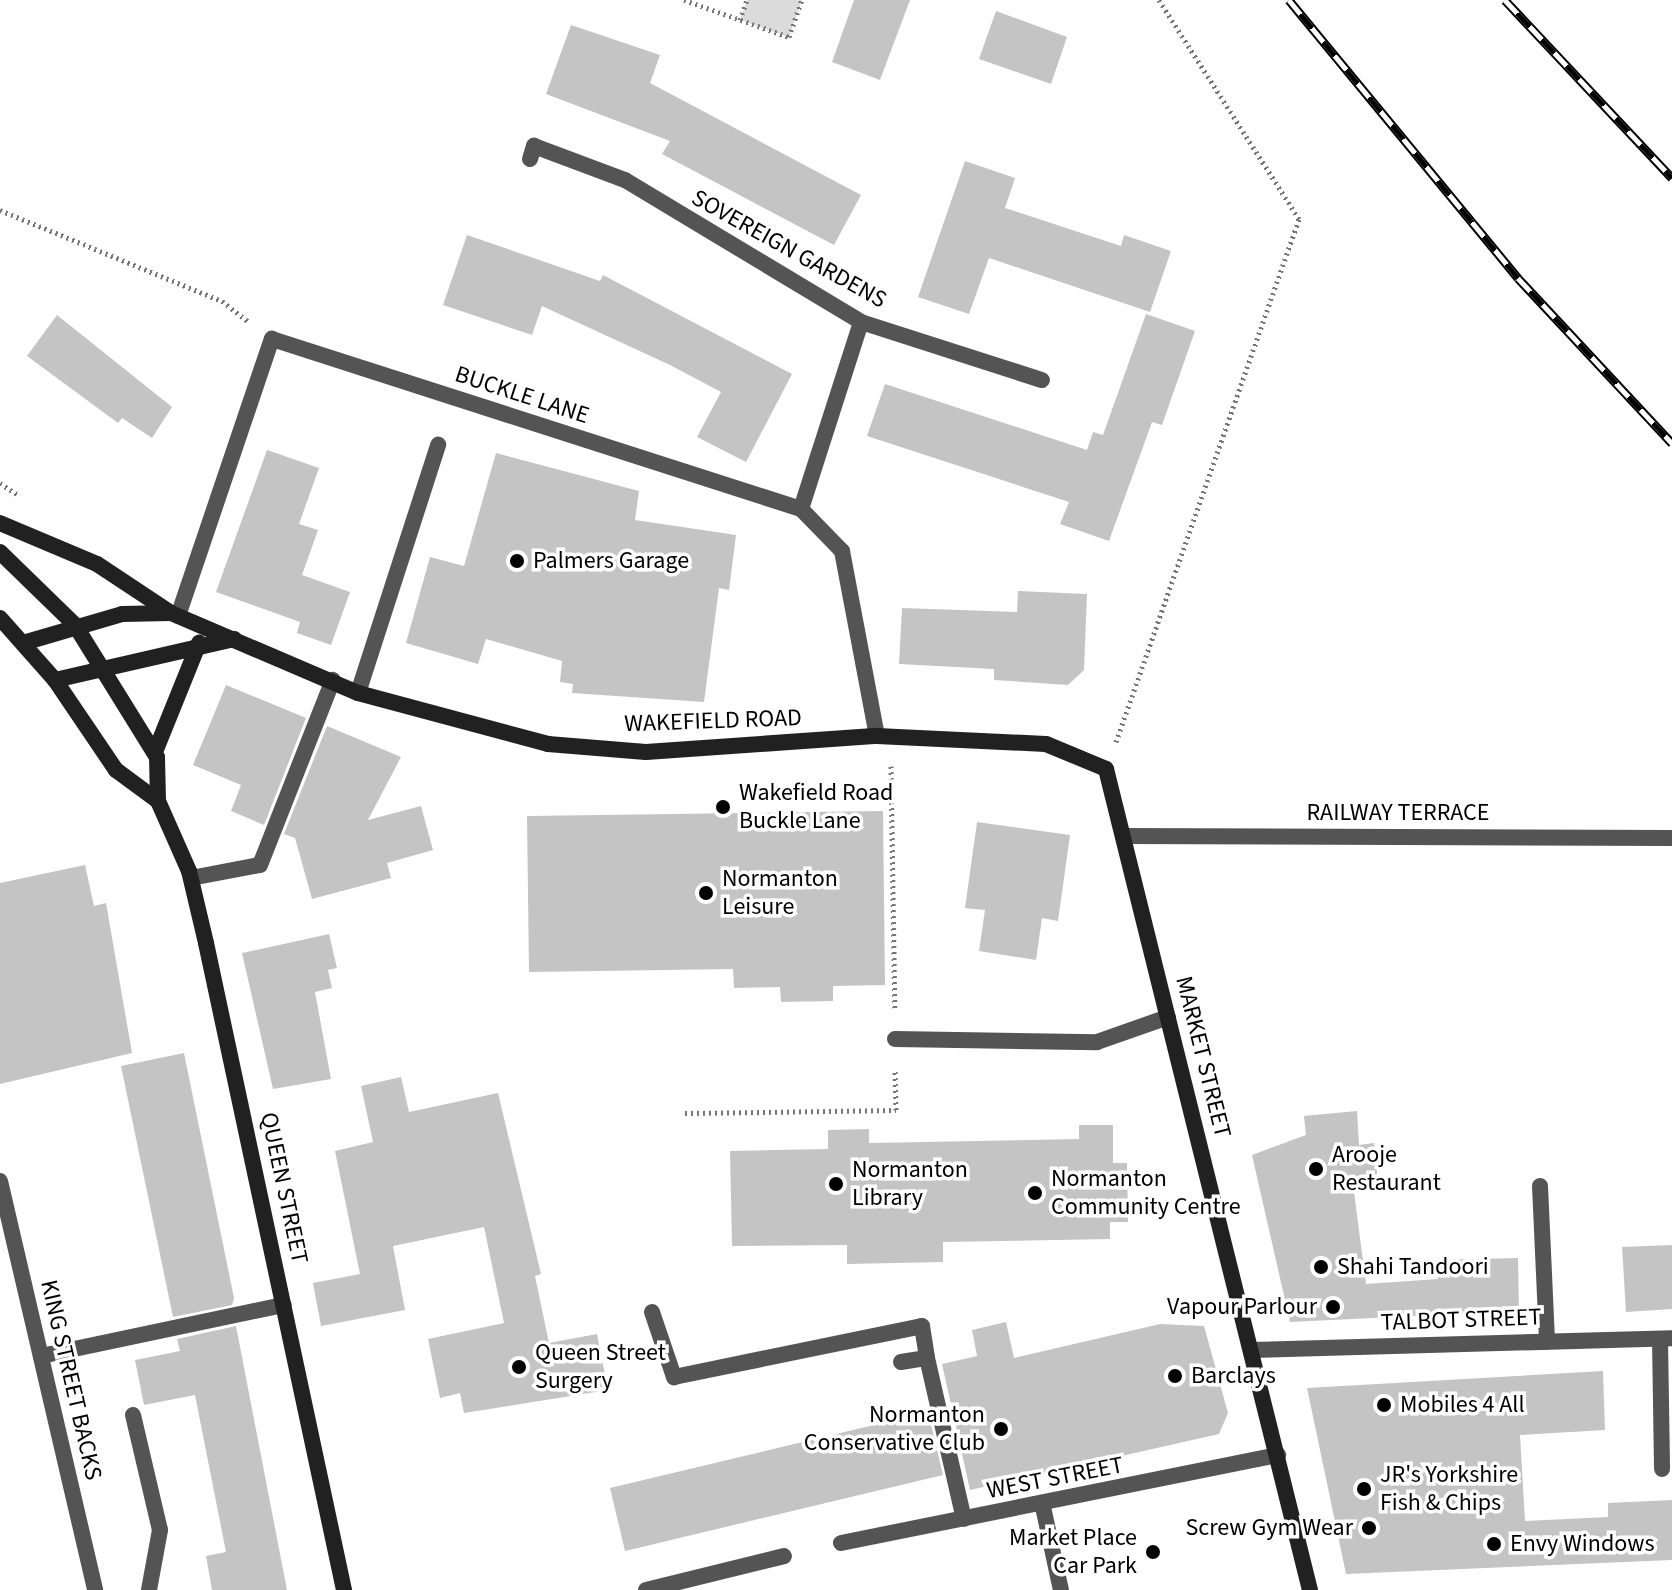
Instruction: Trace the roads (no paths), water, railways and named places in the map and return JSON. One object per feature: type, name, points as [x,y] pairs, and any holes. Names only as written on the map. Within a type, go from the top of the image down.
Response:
[{"type":"street","name":"SOVEREIGN GARDENS","points":[[530,159],[534,146],[625,180],[861,322],[1042,380]]},
{"type":"street","points":[[801,509],[861,322]]},
{"type":"street","name":"BUCKLE LANE","points":[[175,614],[272,339],[801,509],[842,551],[884,736]]},
{"type":"street","points":[[358,693],[438,445]]},
{"type":"street","name":"WAKEFIELD ROAD","points":[[0,523],[97,564],[175,614],[239,638],[358,693],[562,745],[646,752],[884,736],[1046,744],[1106,769]]},
{"type":"street","name":"QUEEN STREET","points":[[0,552],[75,625],[155,752],[158,801],[191,878],[344,1590]]},
{"type":"street","name":"WAKEFIELD ROAD","points":[[23,643],[75,625],[175,614]]},
{"type":"street","points":[[0,618],[55,680],[116,770],[158,801]]},
{"type":"street","points":[[55,680],[102,664],[199,643],[239,638]]},
{"type":"street","points":[[155,752],[199,643]]},
{"type":"street","points":[[191,878],[260,865],[333,680]]},
{"type":"street","name":"MARKET STREET","points":[[1106,769],[1310,1590]]},
{"type":"street","name":"RAILWAY TERRACE","points":[[1123,836],[1672,838]]},
{"type":"street","points":[[895,1039],[1097,1042],[1168,1017]]},
{"type":"street","name":"KING STREET BACKS","points":[[0,1181],[95,1590]]},
{"type":"street","points":[[1540,1186],[1547,1342]]},
{"type":"street","points":[[41,1356],[284,1305]]},
{"type":"street","points":[[652,1312],[674,1377],[922,1326],[964,1519]]},
{"type":"street","points":[[1662,1469],[1666,1338]]},
{"type":"street","name":"TALBOT STREET","points":[[1251,1350],[1666,1338]]},
{"type":"street","points":[[901,1362],[927,1358]]},
{"type":"street","points":[[133,1415],[160,1530],[149,1590]]},
{"type":"street","name":"WEST STREET","points":[[841,1543],[1043,1507],[1278,1455]]},
{"type":"street","points":[[1043,1507],[1061,1590]]},
{"type":"street","points":[[646,1590],[784,1556]]},
{"type":"railway","points":[[1289,0],[1518,278],[1672,443]]},
{"type":"railway","points":[[1505,0],[1672,178]]},
{"type":"place","name":"Palmers Garage","points":[[517,561]]},
{"type":"place","name":"Wakefield Road Buckle Lane","points":[[723,807]]},
{"type":"place","name":"Normanton Leisure","points":[[706,893]]},
{"type":"place","name":"Arooje Restaurant","points":[[1316,1169]]},
{"type":"place","name":"Normanton Library","points":[[836,1184]]},
{"type":"place","name":"Normanton Community Centre","points":[[1035,1193]]},
{"type":"place","name":"Shahi Tandoori","points":[[1321,1267]]},
{"type":"place","name":"Vapour Parlour","points":[[1333,1307]]},
{"type":"place","name":"Queen Street Surgery","points":[[519,1367]]},
{"type":"place","name":"Barclays","points":[[1175,1376]]},
{"type":"place","name":"Mobiles 4 All","points":[[1384,1405]]},
{"type":"place","name":"Normanton Conservative Club","points":[[1001,1429]]},
{"type":"place","name":"JR's Yorkshire Fish & Chips","points":[[1364,1489]]},
{"type":"place","name":"Screw Gym Wear","points":[[1369,1528]]},
{"type":"place","name":"Envy Windows","points":[[1494,1544]]},
{"type":"place","name":"Market Place Car Park","points":[[1153,1552]]}]
